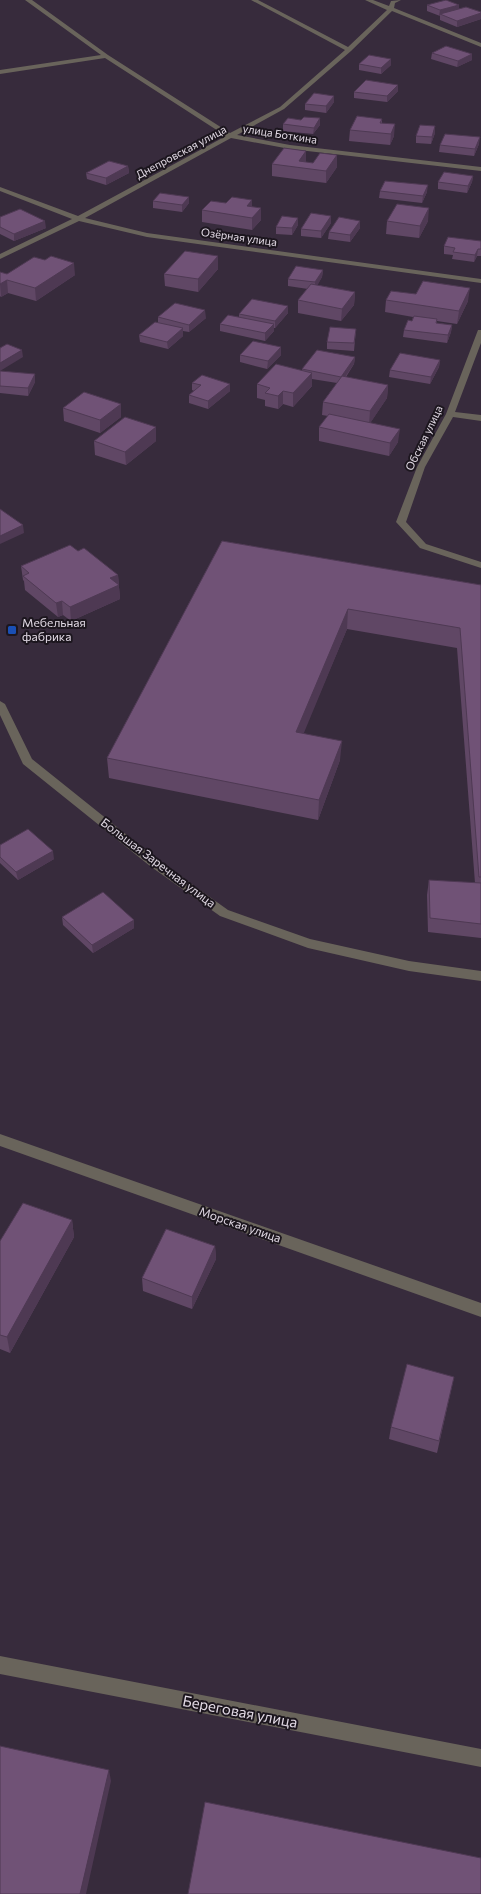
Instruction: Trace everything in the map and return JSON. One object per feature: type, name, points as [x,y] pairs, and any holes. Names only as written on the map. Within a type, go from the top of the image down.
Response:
[{"type":"street","name":"улица Боткина","points":[[28,0],[106,56],[230,136],[290,147],[481,169]]},
{"type":"street","points":[[254,0],[349,50]]},
{"type":"street","points":[[368,0],[481,45]]},
{"type":"street","name":"Днепровская улица","points":[[0,257],[78,218],[282,108],[349,50],[390,10],[393,2],[398,0]]},
{"type":"street","points":[[0,72],[106,56]]},
{"type":"street","name":"Озёрная улица","points":[[0,189],[78,218],[147,235],[481,282]]},
{"type":"street","name":"Обская улица","points":[[481,332],[450,414],[421,467],[401,522],[423,546],[481,566]]},
{"type":"street","points":[[450,414],[481,418]]},
{"type":"street","name":"Большая Заречная улица","points":[[0,704],[27,761],[154,863],[224,913],[308,944],[409,966],[481,976]]},
{"type":"street","name":"Морская улица","points":[[0,1140],[481,1310]]},
{"type":"street","name":"Береговая улица","points":[[0,1665],[481,1758]]},
{"type":"building","points":[[446,0],[459,5],[440,10],[427,5]]},
{"type":"building","points":[[466,7],[481,13],[457,21],[440,14]]},
{"type":"building","points":[[446,46],[472,54],[458,61],[432,53]]},
{"type":"building","points":[[369,55],[391,59],[381,68],[359,64]]},
{"type":"building","points":[[366,80],[398,85],[387,96],[354,92]]},
{"type":"building","points":[[314,93],[334,96],[326,106],[305,104]]},
{"type":"building","points":[[357,116],[382,119],[380,123],[395,124],[391,134],[350,130]]},
{"type":"building","points":[[304,117],[320,118],[314,128],[283,124],[288,118],[301,120]]},
{"type":"building","points":[[420,125],[435,126],[432,137],[416,136]]},
{"type":"building","points":[[445,134],[480,137],[475,149],[440,145]]},
{"type":"building","points":[[284,148],[306,151],[299,161],[313,163],[320,153],[337,155],[326,171],[272,164]]},
{"type":"building","points":[[109,161],[128,166],[106,178],[86,173]]},
{"type":"building","points":[[444,172],[473,176],[468,186],[438,182]]},
{"type":"building","points":[[385,181],[428,185],[423,196],[380,191]]},
{"type":"building","points":[[160,193],[189,197],[182,205],[153,201]]},
{"type":"building","points":[[232,197],[252,200],[247,206],[261,208],[252,218],[202,210],[211,201],[226,203]]},
{"type":"building","points":[[397,204],[429,208],[420,226],[387,221]]},
{"type":"building","points":[[20,209],[45,221],[14,234],[0,227],[0,217]]},
{"type":"building","points":[[311,213],[331,216],[321,231],[301,229]]},
{"type":"building","points":[[282,216],[298,218],[292,228],[276,227]]},
{"type":"building","points":[[339,217],[360,221],[350,235],[329,232]]},
{"type":"building","points":[[448,237],[481,241],[481,249],[478,249],[475,255],[453,252],[455,248],[444,246]]},
{"type":"building","points":[[185,251],[218,256],[198,279],[164,274]]},
{"type":"building","points":[[51,256],[74,263],[35,288],[7,280],[0,284],[0,272],[7,274],[34,257],[45,260]]},
{"type":"building","points":[[296,266],[323,270],[315,282],[288,279]]},
{"type":"building","points":[[423,281],[470,288],[459,311],[386,300],[391,291],[416,294]]},
{"type":"building","points":[[311,284],[355,292],[342,309],[298,300]]},
{"type":"building","points":[[252,299],[288,306],[275,321],[239,314]]},
{"type":"building","points":[[175,303],[205,310],[189,325],[158,317]]},
{"type":"building","points":[[228,315],[274,324],[265,333],[220,324]]},
{"type":"building","points":[[414,316],[437,319],[436,323],[452,325],[448,335],[404,330],[408,320],[412,321]]},
{"type":"building","points":[[155,322],[183,328],[167,342],[139,335]]},
{"type":"building","points":[[330,327],[356,329],[354,343],[327,342]]},
{"type":"building","points":[[253,341],[281,347],[268,361],[240,355]]},
{"type":"building","points":[[7,344],[22,350],[0,363],[0,348]]},
{"type":"building","points":[[317,350],[355,357],[341,377],[302,369]]},
{"type":"building","points":[[400,353],[440,360],[431,377],[390,370]]},
{"type":"building","points":[[276,364],[312,373],[293,393],[283,391],[278,396],[265,393],[270,388],[257,384]]},
{"type":"building","points":[[0,371],[35,374],[28,388],[0,386]]},
{"type":"building","points":[[202,375],[230,384],[208,401],[189,395],[201,385],[192,383]]},
{"type":"building","points":[[342,376],[388,385],[370,411],[323,402]]},
{"type":"building","points":[[84,392],[121,404],[100,420],[63,408]]},
{"type":"building","points":[[329,414],[400,429],[390,443],[319,427]]},
{"type":"building","points":[[125,417],[156,427],[125,452],[94,441]]},
{"type":"building","points":[[0,509],[23,525],[0,536]]},
{"type":"building","points":[[222,541],[481,585],[481,877],[479,877],[460,628],[348,609],[296,732],[342,741],[319,800],[107,758]]},
{"type":"building","points":[[70,545],[78,551],[84,548],[118,575],[110,578],[119,585],[70,607],[62,601],[56,603],[23,576],[29,573],[21,566]]},
{"type":"building","points":[[28,829],[53,851],[16,872],[0,857],[0,845]]},
{"type":"building","points":[[429,880],[481,883],[481,924],[430,918]]},
{"type":"building","points":[[103,892],[134,920],[92,945],[62,917]]},
{"type":"building","points":[[23,1203],[72,1220],[7,1337],[0,1335],[0,1241]]},
{"type":"building","points":[[166,1229],[215,1246],[192,1297],[142,1278]]},
{"type":"building","points":[[407,1364],[454,1377],[439,1441],[391,1427]]},
{"type":"building","points":[[0,1746],[109,1770],[80,1894],[0,1894]]},
{"type":"building","points":[[205,1802],[481,1858],[481,1894],[188,1894]]},
{"type":"place","name":"Мебельная фабрика","points":[[12,630]]}]
